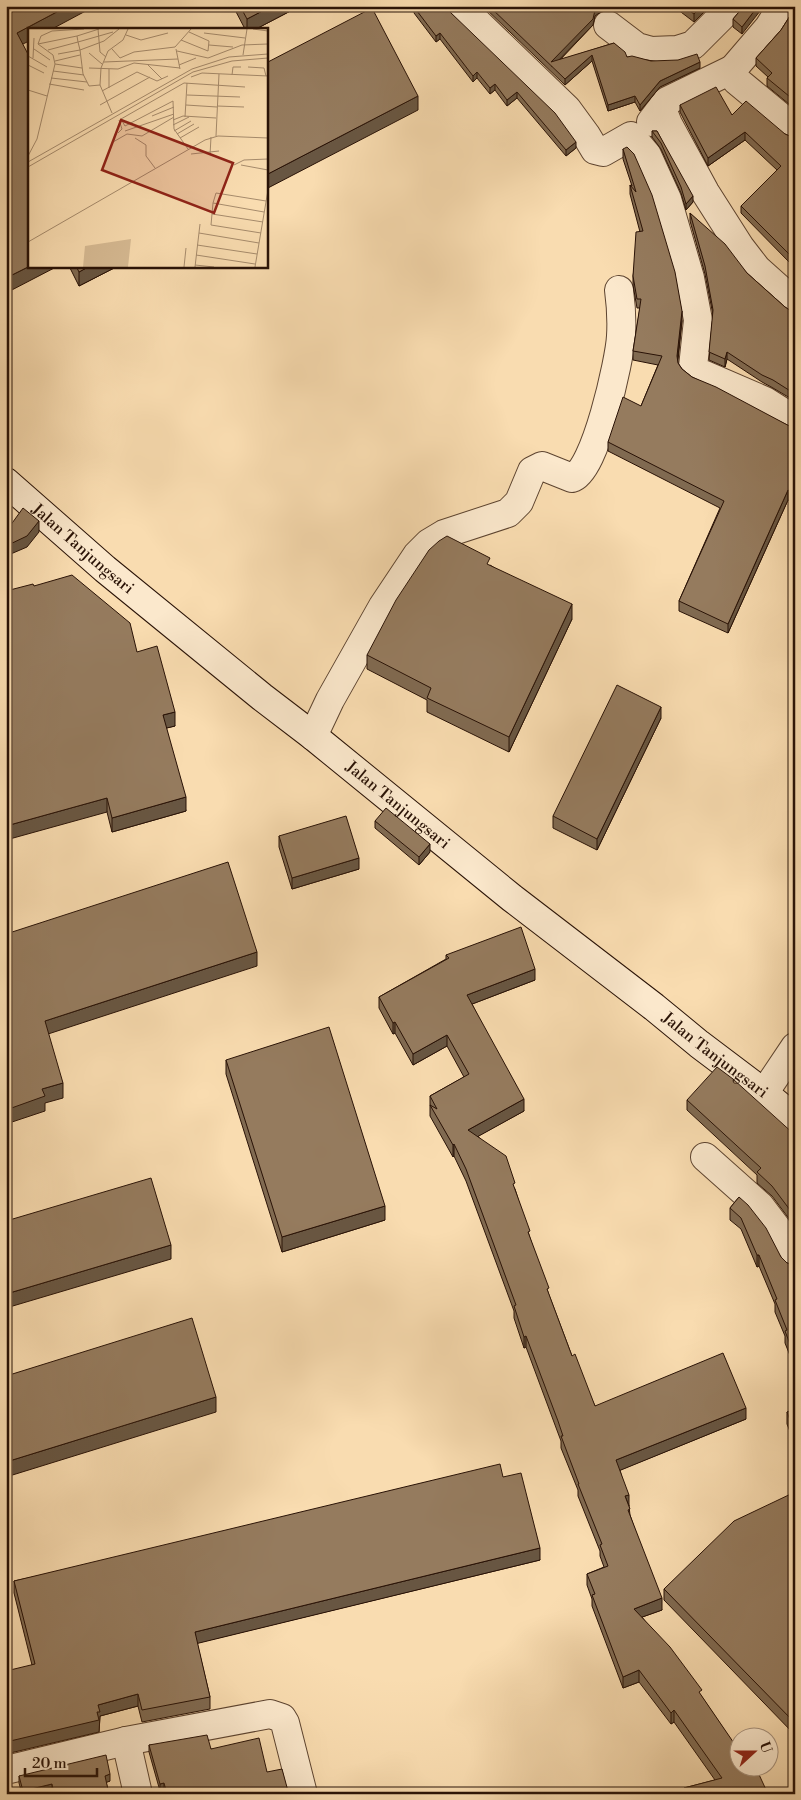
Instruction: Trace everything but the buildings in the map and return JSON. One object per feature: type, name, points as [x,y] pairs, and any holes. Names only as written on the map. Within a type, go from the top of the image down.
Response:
[{"type":"street","points":[[460,6],[567,109],[595,150],[601,153],[639,146]]},
{"type":"street","points":[[608,25],[637,47],[651,51],[677,50],[693,45],[732,6]]},
{"type":"street","points":[[639,146],[650,122],[662,109],[667,100],[733,69],[769,27],[782,6]]},
{"type":"street","points":[[733,69],[734,77],[743,86],[795,129]]},
{"type":"street","points":[[662,109],[668,124],[705,192],[740,247],[757,269],[795,303]]},
{"type":"street","points":[[639,146],[667,199],[690,278],[698,320],[693,367],[698,372],[765,401],[795,420]]},
{"type":"street","points":[[313,736],[330,700],[383,606],[410,564],[429,543],[444,534],[508,513],[519,502],[532,471],[537,468],[542,466],[572,478],[578,475],[584,467],[596,439],[609,398],[621,337],[622,311],[619,290]]},
{"type":"street","name":"Jalan Tanjungsari","points":[[6,482],[105,569],[262,697],[313,736],[512,898],[795,1119]]},
{"type":"street","points":[[764,1093],[795,1047]]},
{"type":"street","points":[[705,1157],[760,1206],[792,1249]]},
{"type":"street","points":[[6,1770],[126,1741],[270,1714],[282,1718],[286,1723],[303,1794]]},
{"type":"street","points":[[126,1741],[138,1794]]}]
